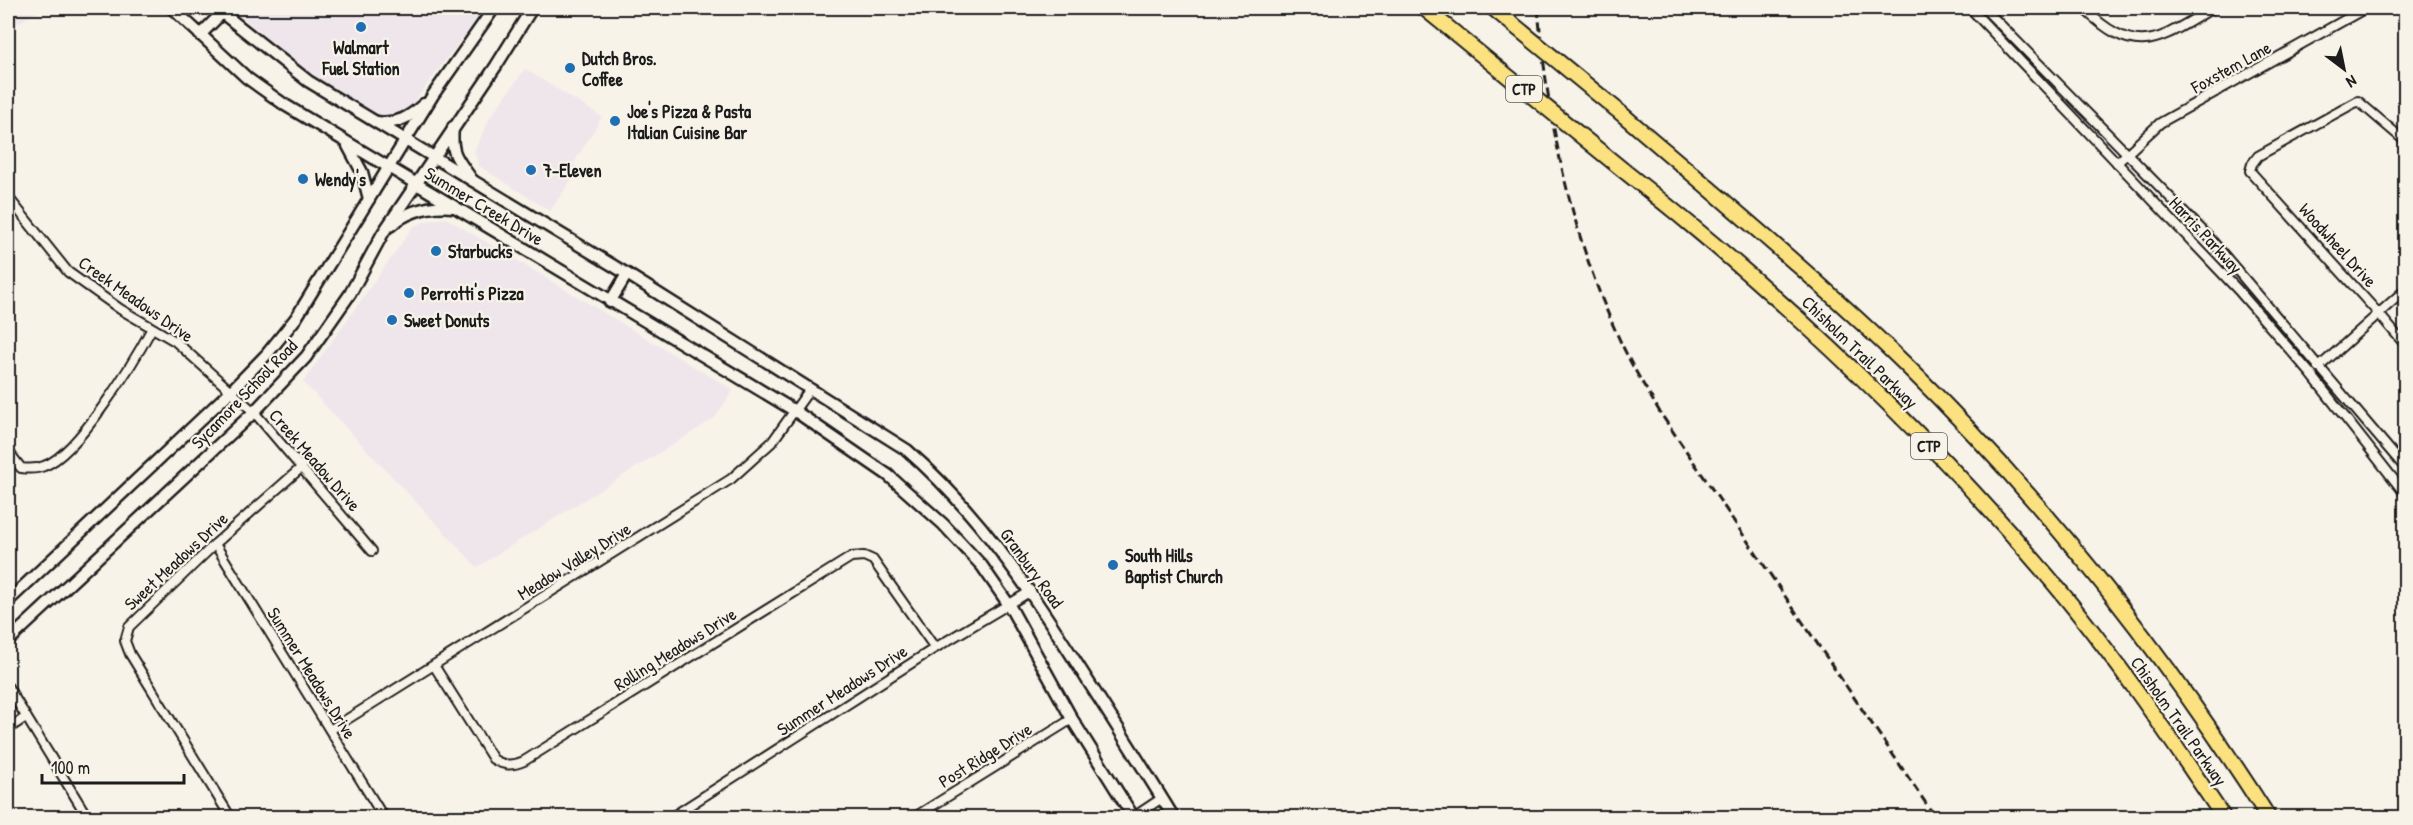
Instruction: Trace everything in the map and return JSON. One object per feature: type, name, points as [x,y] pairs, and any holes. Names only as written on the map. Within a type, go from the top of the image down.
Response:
[{"type":"highway","name":"Chisholm Trail Parkway","points":[[1424,8],[1712,240],[1855,369],[1947,465],[2051,580],[2129,679],[2224,818]]},
{"type":"highway","name":"Chisholm Trail Parkway","points":[[1493,8],[1616,109],[1813,278],[1952,412],[2088,567],[2159,657],[2223,745],[2269,818]]},
{"type":"highway","points":[[2223,745],[2280,818]]},
{"type":"highway","points":[[2189,764],[2216,818]]},
{"type":"main road","name":"Summer Creek Drive","points":[[172,8],[247,78],[285,105],[795,411]]},
{"type":"main road","name":"Sycamore School Road","points":[[8,601],[231,392],[267,354],[296,318],[433,95],[476,37],[494,8]]},
{"type":"main road","name":"Sycamore School Road","points":[[8,641],[254,412],[306,357],[350,294],[383,232],[414,184],[496,66],[532,8]]},
{"type":"main road","name":"Summer Creek Drive","points":[[219,10],[308,81],[627,274],[810,389]]},
{"type":"main road","points":[[200,35],[219,10]]},
{"type":"main road","points":[[370,120],[386,123],[408,118],[433,95]]},
{"type":"main road","points":[[453,125],[451,147],[474,183]]},
{"type":"main road","points":[[344,141],[356,156],[369,199]]},
{"type":"main road","points":[[383,232],[405,216],[417,211],[429,207],[458,207]]},
{"type":"main road","points":[[610,302],[627,274]]},
{"type":"main road","name":"Granbury Road","points":[[810,389],[907,450],[942,480],[968,509],[1031,591],[1162,798],[1170,816]]},
{"type":"main road","points":[[795,411],[888,475],[943,524],[982,566],[1010,605],[1072,719],[1133,817]]},
{"type":"street","name":"Harris Parkway","points":[[1970,8],[2238,290],[2311,374],[2406,495]]},
{"type":"street","name":"Harris Parkway","points":[[1984,8],[2129,153],[2208,236],[2406,469]]},
{"type":"street","points":[[2084,8],[2110,30],[2129,40],[2145,41],[2160,38],[2213,8]]},
{"type":"street","name":"Foxstem Lane","points":[[2117,163],[2160,123],[2366,8]]},
{"type":"street","name":"Woodwheel Drive","points":[[2406,142],[2358,101],[2258,156],[2250,171],[2406,346]]},
{"type":"street","name":"Creek Meadows Drive","points":[[8,197],[68,272],[175,341],[231,392]]},
{"type":"street","points":[[2311,374],[2406,289]]},
{"type":"street","points":[[8,451],[21,468],[46,466],[67,448],[105,405],[133,365],[152,328]]},
{"type":"street","name":"Meadow Valley Drive","points":[[330,730],[435,667],[731,479],[772,442],[810,389]]},
{"type":"street","name":"Creek Meadow Drive","points":[[231,392],[254,412],[372,551]]},
{"type":"street","name":"Sweet Meadows Drive","points":[[231,818],[136,664],[125,641],[129,627],[215,544],[302,467]]},
{"type":"street","name":"Summer Meadows Drive","points":[[215,544],[384,818]]},
{"type":"street","name":"Rolling Meadows Drive","points":[[435,667],[493,759],[501,764],[512,766],[524,761],[851,557],[864,556],[873,560],[935,648]]},
{"type":"street","name":"Summer Meadows Drive","points":[[670,818],[935,648],[1031,591]]},
{"type":"street","points":[[8,687],[88,818]]},
{"type":"street","points":[[8,729],[26,717]]},
{"type":"street","name":"Post Ridge Drive","points":[[913,818],[1072,719]]},
{"type":"street","points":[[1133,817],[1162,798]]},
{"type":"shaded area","points":[[8,8],[44,8],[8,29]]},
{"type":"shaded area","points":[[231,8],[485,8],[408,110],[395,116],[377,117],[300,66]]},
{"type":"shaded area","points":[[525,69],[602,117],[573,164],[579,169],[550,211],[479,166],[474,151],[491,116]]},
{"type":"shaded area","points":[[446,218],[733,390],[715,418],[477,567],[303,382],[413,227],[426,221]]},
{"type":"railway","points":[[1538,8],[1542,53],[1556,141],[1566,185],[1592,272],[1627,355],[1661,414],[1936,818]]},
{"type":"place","name":"Walmart Fuel Station","points":[[361,27]]},
{"type":"place","name":"Dutch Bros. Coffee","points":[[570,68]]},
{"type":"place","name":"Joe's Pizza & Pasta Italian Cuisine Bar","points":[[615,121]]},
{"type":"place","name":"7-Eleven","points":[[531,170]]},
{"type":"place","name":"Wendy's","points":[[303,179]]},
{"type":"place","name":"Starbucks","points":[[436,251]]},
{"type":"place","name":"Perrotti's Pizza","points":[[409,293]]},
{"type":"place","name":"Sweet Donuts","points":[[392,320]]},
{"type":"place","name":"South Hills Baptist Church","points":[[1113,565]]}]
